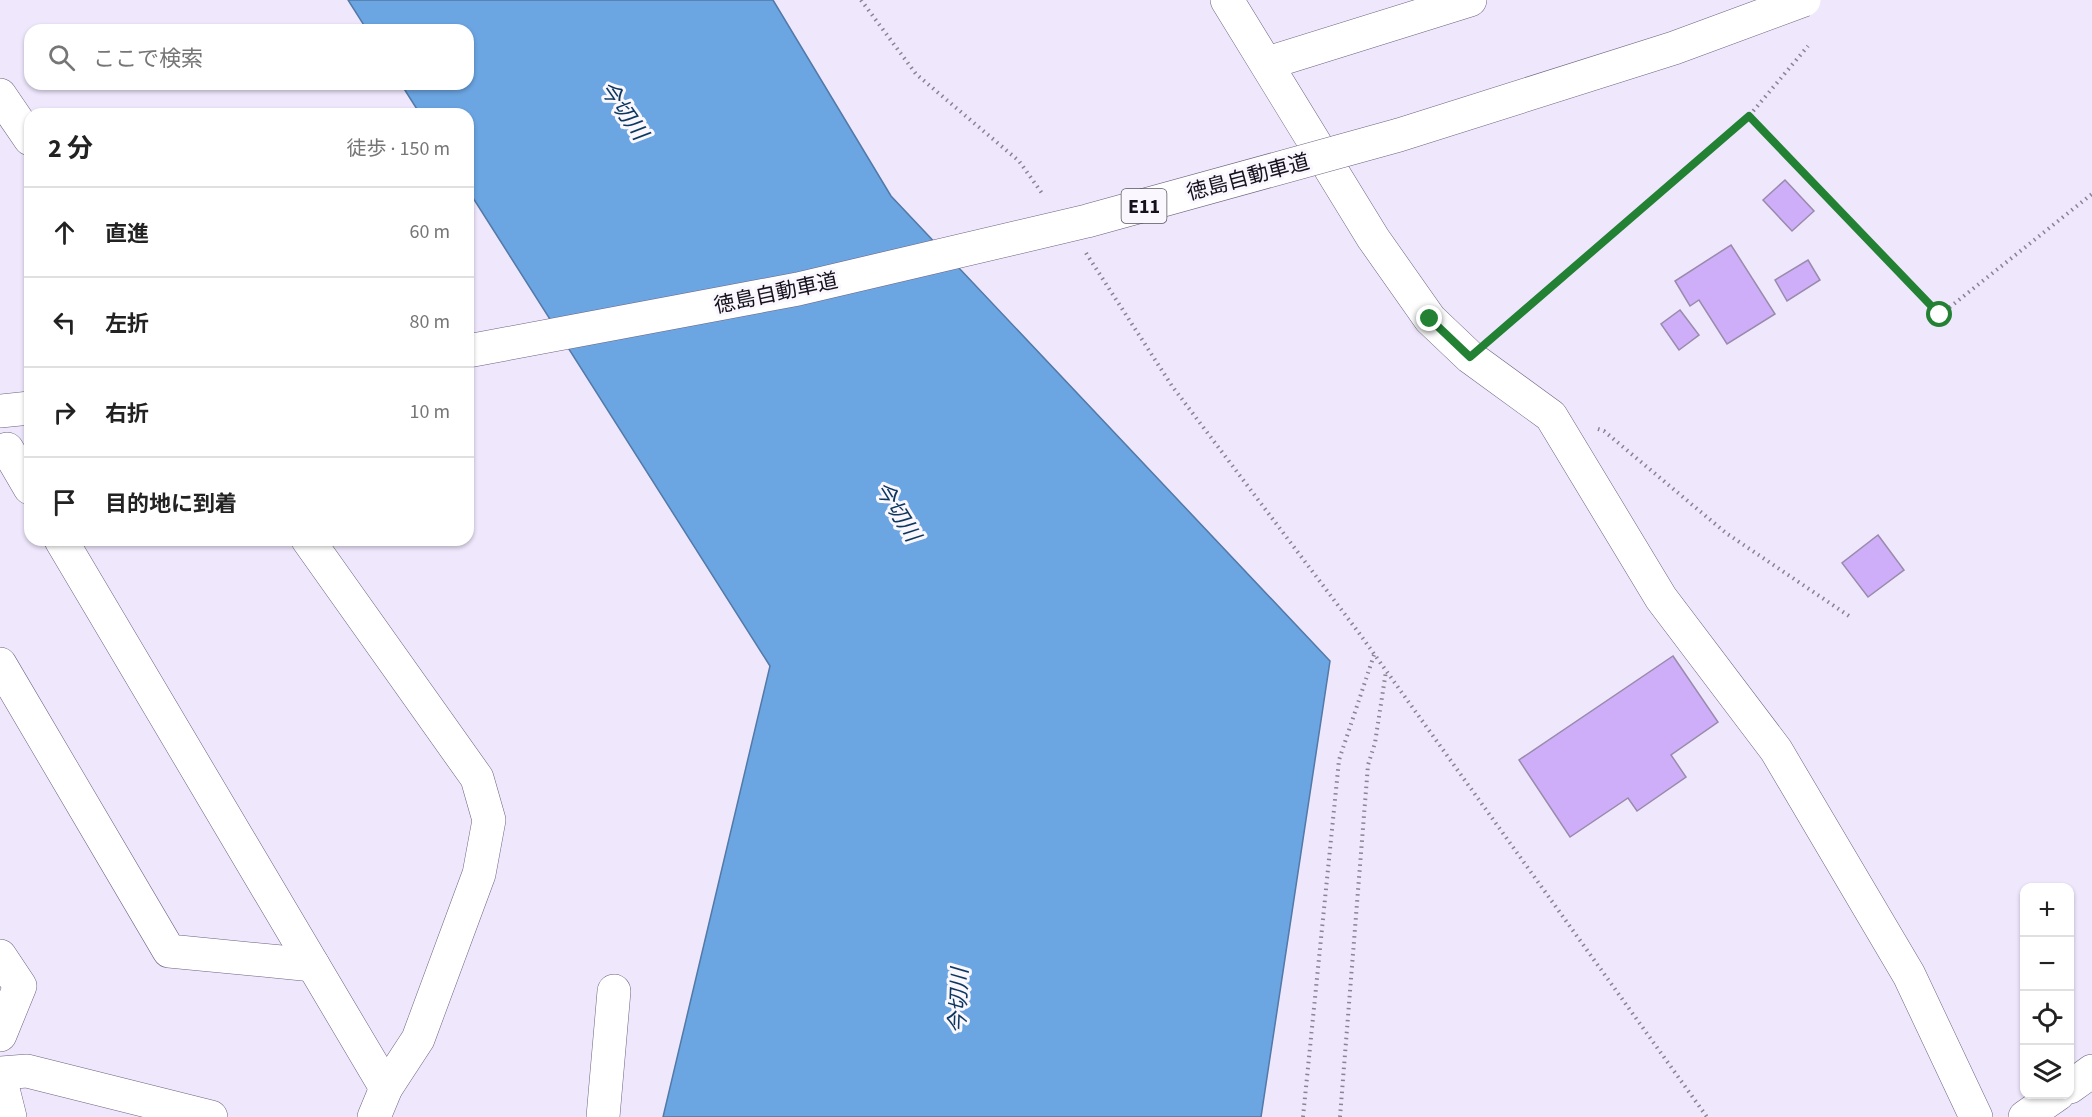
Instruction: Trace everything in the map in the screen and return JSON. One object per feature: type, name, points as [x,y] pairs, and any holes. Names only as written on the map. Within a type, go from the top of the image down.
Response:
[{"type":"main road","points":[[1227,0],[1268,63],[1373,238],[1430,319],[1470,357],[1551,416],[1661,598],[1776,750],[1831,839],[1909,975],[1967,1114]]},
{"type":"main road","points":[[1268,63],[1470,0]]},
{"type":"main road","name":"徳島自動車道","points":[[474,350],[798,290],[1087,221],[1399,135],[1674,48],[1804,0]]},
{"type":"main road","points":[[0,95],[24,130]]},
{"type":"main road","points":[[0,411],[24,409]]},
{"type":"main road","points":[[12,448],[24,475]]},
{"type":"main road","points":[[65,546],[313,965],[380,1103]]},
{"type":"main road","points":[[312,546],[477,778],[489,820],[479,874],[417,1039],[380,1103]]},
{"type":"main road","points":[[0,664],[169,951],[313,965]]},
{"type":"main road","points":[[0,956],[20,986],[0,1035]]},
{"type":"main road","points":[[603,1117],[614,991]]},
{"type":"main road","points":[[10,1117],[0,1075],[27,1071],[211,1117]]},
{"type":"main road","points":[[2074,1084],[2092,1071]]},
{"type":"main road","points":[[2025,1117],[2052,1099]]},
{"type":"path","points":[[861,0],[916,74],[1018,161],[1051,205]]},
{"type":"path","points":[[1470,357],[1749,116],[1808,46]]},
{"type":"path","points":[[1749,116],[1940,315],[2092,194]]},
{"type":"path","points":[[1084,250],[1172,386],[1386,670],[1707,1117]]},
{"type":"path","points":[[1551,416],[1604,431],[1726,533],[1852,618]]},
{"type":"path","points":[[1303,1117],[1339,760],[1374,654]]},
{"type":"path","points":[[1340,1117],[1368,765],[1375,743],[1386,670]]},
{"type":"water","name":"今切川","points":[[348,0],[773,0],[891,196],[1330,661],[1261,1117],[663,1117],[770,666],[474,199],[474,108],[416,108],[405,90],[474,90],[474,24],[363,24]]},
{"type":"building","points":[[1785,180],[1814,211],[1792,231],[1763,200]]},
{"type":"building","points":[[1731,245],[1775,314],[1727,344],[1699,300],[1690,306],[1675,281]]},
{"type":"building","points":[[1808,260],[1820,280],[1787,301],[1775,280]]},
{"type":"building","points":[[1680,310],[1699,335],[1679,350],[1661,324]]},
{"type":"building","points":[[1878,535],[1904,570],[1868,597],[1842,563]]},
{"type":"building","points":[[1673,656],[1718,722],[1671,755],[1686,777],[1637,811],[1628,798],[1570,837],[1519,760]]},
{"type":"route","points":[[1430,319],[1470,357],[1749,116],[1940,315]]}]
